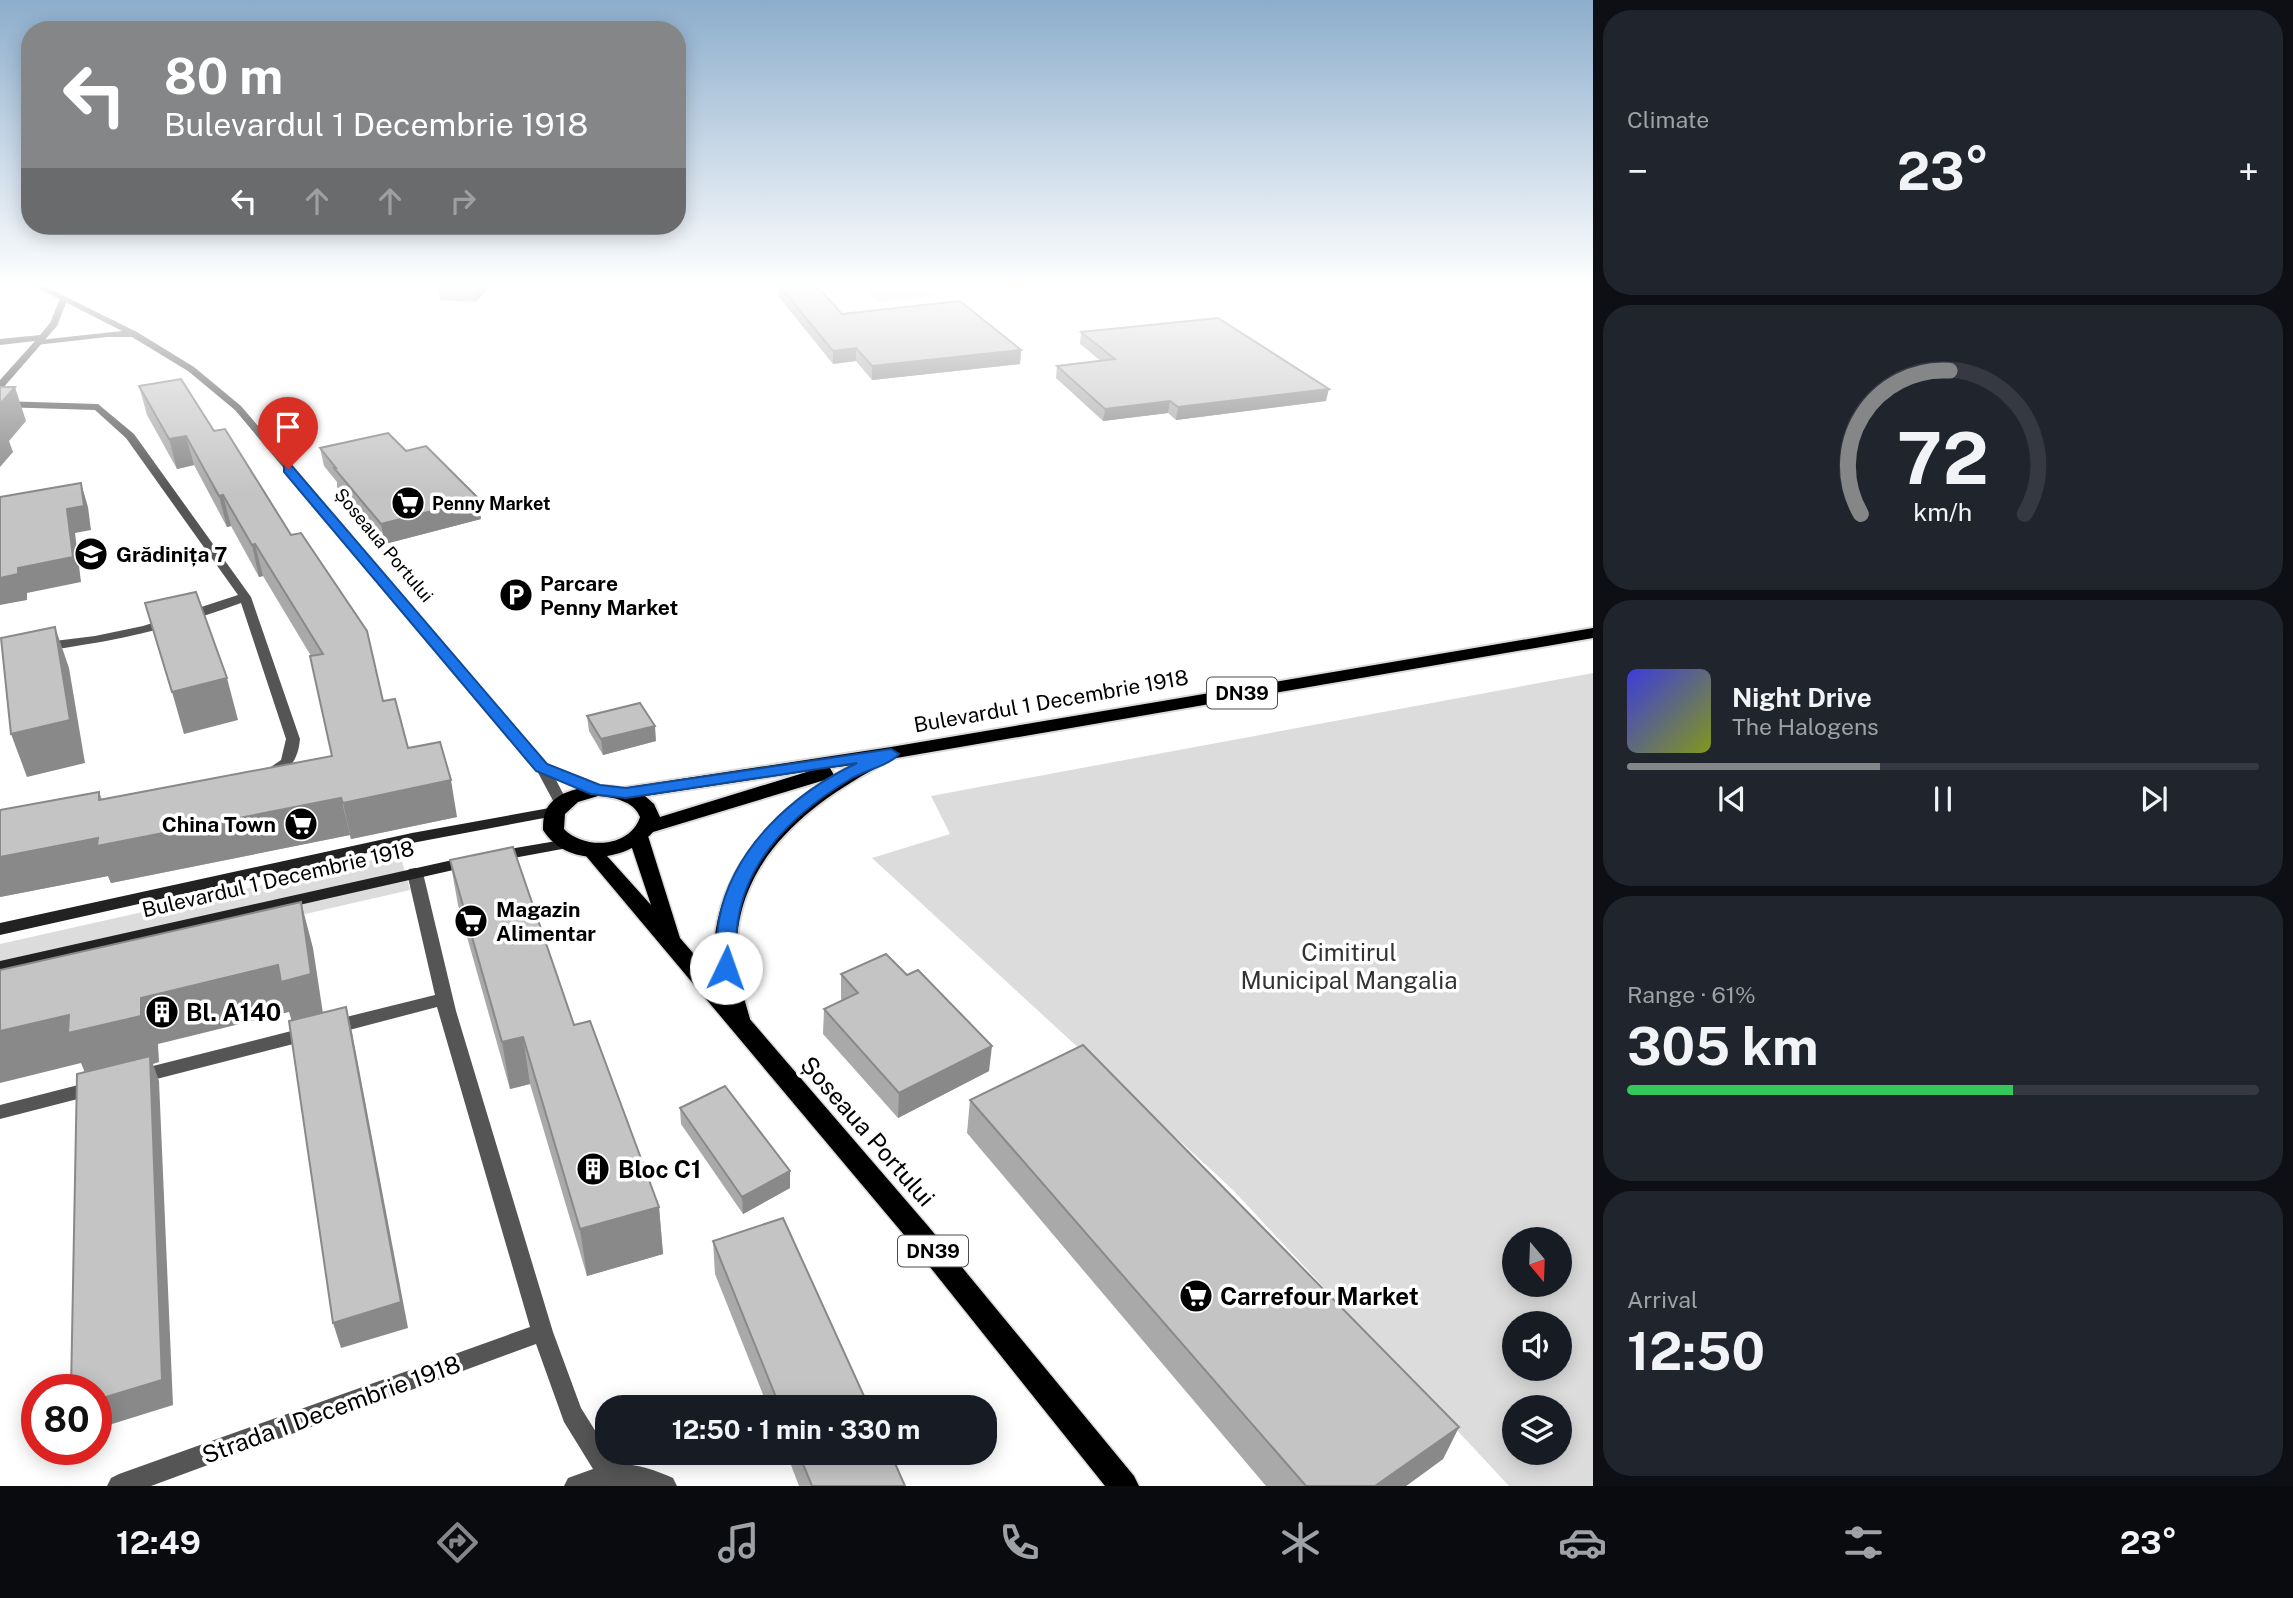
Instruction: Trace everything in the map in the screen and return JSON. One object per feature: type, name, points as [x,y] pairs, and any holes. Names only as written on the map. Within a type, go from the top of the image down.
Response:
[{"type":"highway","name":"Bulevardul 1 Decembrie 1918","points":[[626,793],[891,754],[1593,633]]},
{"type":"highway","name":"Bulevardul 1 Decembrie 1918","points":[[642,832],[891,754]]},
{"type":"highway","points":[[738,1020],[726,968],[729,919],[743,875],[768,836],[789,815],[846,775],[891,754]]},
{"type":"highway","points":[[597,790],[626,793],[646,807],[649,817],[642,832],[617,847],[591,850],[568,844],[553,830],[559,808],[571,798],[597,790]]},
{"type":"main road","name":"Bulevardul 1 Decembrie 1918","points":[[0,929],[559,808]]},
{"type":"main road","name":"DN39","points":[[642,832],[673,943]]},
{"type":"main road","name":"Bulevardul 1 Decembrie 1918","points":[[0,967],[415,873],[568,844]]},
{"type":"main road","name":"DN39","points":[[591,850],[673,943]]},
{"type":"main road","name":"Șoseaua Portului","points":[[673,943],[919,1234],[1124,1486]]},
{"type":"street","points":[[0,386],[29,353]]},
{"type":"street","name":"Șoseaua Portului","points":[[166,353],[191,369],[238,408],[542,768],[559,808]]},
{"type":"street","points":[[0,404],[99,407],[130,436],[234,579],[245,597],[293,739],[291,758],[282,769],[256,778]]},
{"type":"street","points":[[36,647],[123,635],[205,612],[245,597]]},
{"type":"street","points":[[542,768],[597,790]]},
{"type":"street","points":[[415,873],[444,999],[542,1332],[572,1414],[609,1474]]},
{"type":"street","points":[[0,1112],[444,999]]},
{"type":"street","name":"Strada 1 Decembrie 1918","points":[[119,1486],[542,1332]]},
{"type":"street","points":[[576,1486],[609,1474],[641,1477],[665,1486]]},
{"type":"green space","name":"Cimitirul Municipal Mangalia","points":[[1593,673],[1593,1486],[1509,1486],[1232,1189],[872,858],[950,834],[931,796]]},
{"type":"green space","points":[[400,854],[410,890],[0,984],[0,944]]},
{"type":"building","points":[[861,353],[990,353],[872,366]]},
{"type":"building","points":[[1108,353],[1273,353],[1329,389],[1178,407],[1170,401],[1105,409],[1057,366],[1115,359]]},
{"type":"building","points":[[181,379],[214,431],[225,429],[291,535],[301,533],[367,631],[383,701],[395,699],[408,748],[440,742],[451,780],[343,803],[341,798],[97,846],[98,838],[0,857],[0,810],[99,792],[99,800],[332,756],[310,656],[323,654],[223,495],[219,496],[186,436],[169,439],[139,386]]},
{"type":"building","points":[[0,387],[15,387],[0,404]]},
{"type":"building","points":[[388,433],[406,451],[426,446],[479,499],[381,524],[320,448]]},
{"type":"building","points":[[81,483],[84,506],[67,509],[73,557],[18,568],[18,574],[0,578],[0,497]]},
{"type":"building","points":[[196,592],[227,678],[172,692],[145,603]]},
{"type":"building","points":[[55,627],[70,720],[11,734],[1,638]]},
{"type":"building","points":[[640,703],[655,726],[601,739],[587,716]]},
{"type":"building","points":[[513,847],[574,1025],[590,1021],[659,1207],[580,1229],[523,1037],[502,1042],[450,860]]},
{"type":"building","points":[[301,902],[311,974],[281,982],[278,965],[141,998],[141,1016],[68,1033],[69,1015],[0,1031],[0,970]]},
{"type":"building","points":[[886,954],[907,975],[918,970],[992,1046],[899,1093],[824,1009],[858,993],[841,974]]},
{"type":"building","points":[[346,1007],[401,1302],[333,1323],[289,1021]]},
{"type":"building","name":"Carrefour Market","points":[[1083,1045],[1459,1427],[1375,1486],[1306,1486],[970,1100]]},
{"type":"building","points":[[150,1056],[162,1380],[112,1395],[112,1374],[71,1374],[77,1074]]},
{"type":"building","points":[[725,1086],[790,1171],[742,1197],[680,1108]]},
{"type":"building","points":[[783,1218],[864,1395],[775,1395],[713,1241]]},
{"type":"building","points":[[803,1465],[896,1465],[905,1486],[812,1486]]},
{"type":"place","name":"Penny Market","points":[[408,503]]},
{"type":"place","name":"Grădinița 7","points":[[91,554]]},
{"type":"place","name":"Parcare Penny Market","points":[[516,595]]},
{"type":"place","name":"China Town","points":[[301,824]]},
{"type":"place","name":"Magazin Alimentar","points":[[471,921]]},
{"type":"place","name":"Bl. A140","points":[[162,1012]]},
{"type":"place","name":"Bloc C1","points":[[593,1169]]},
{"type":"place","name":"Carrefour Market","points":[[1196,1296]]},
{"type":"route","points":[[288,469],[542,768],[597,790],[626,793],[891,754],[846,775],[807,801],[768,836],[743,875],[729,919],[726,968]]}]
